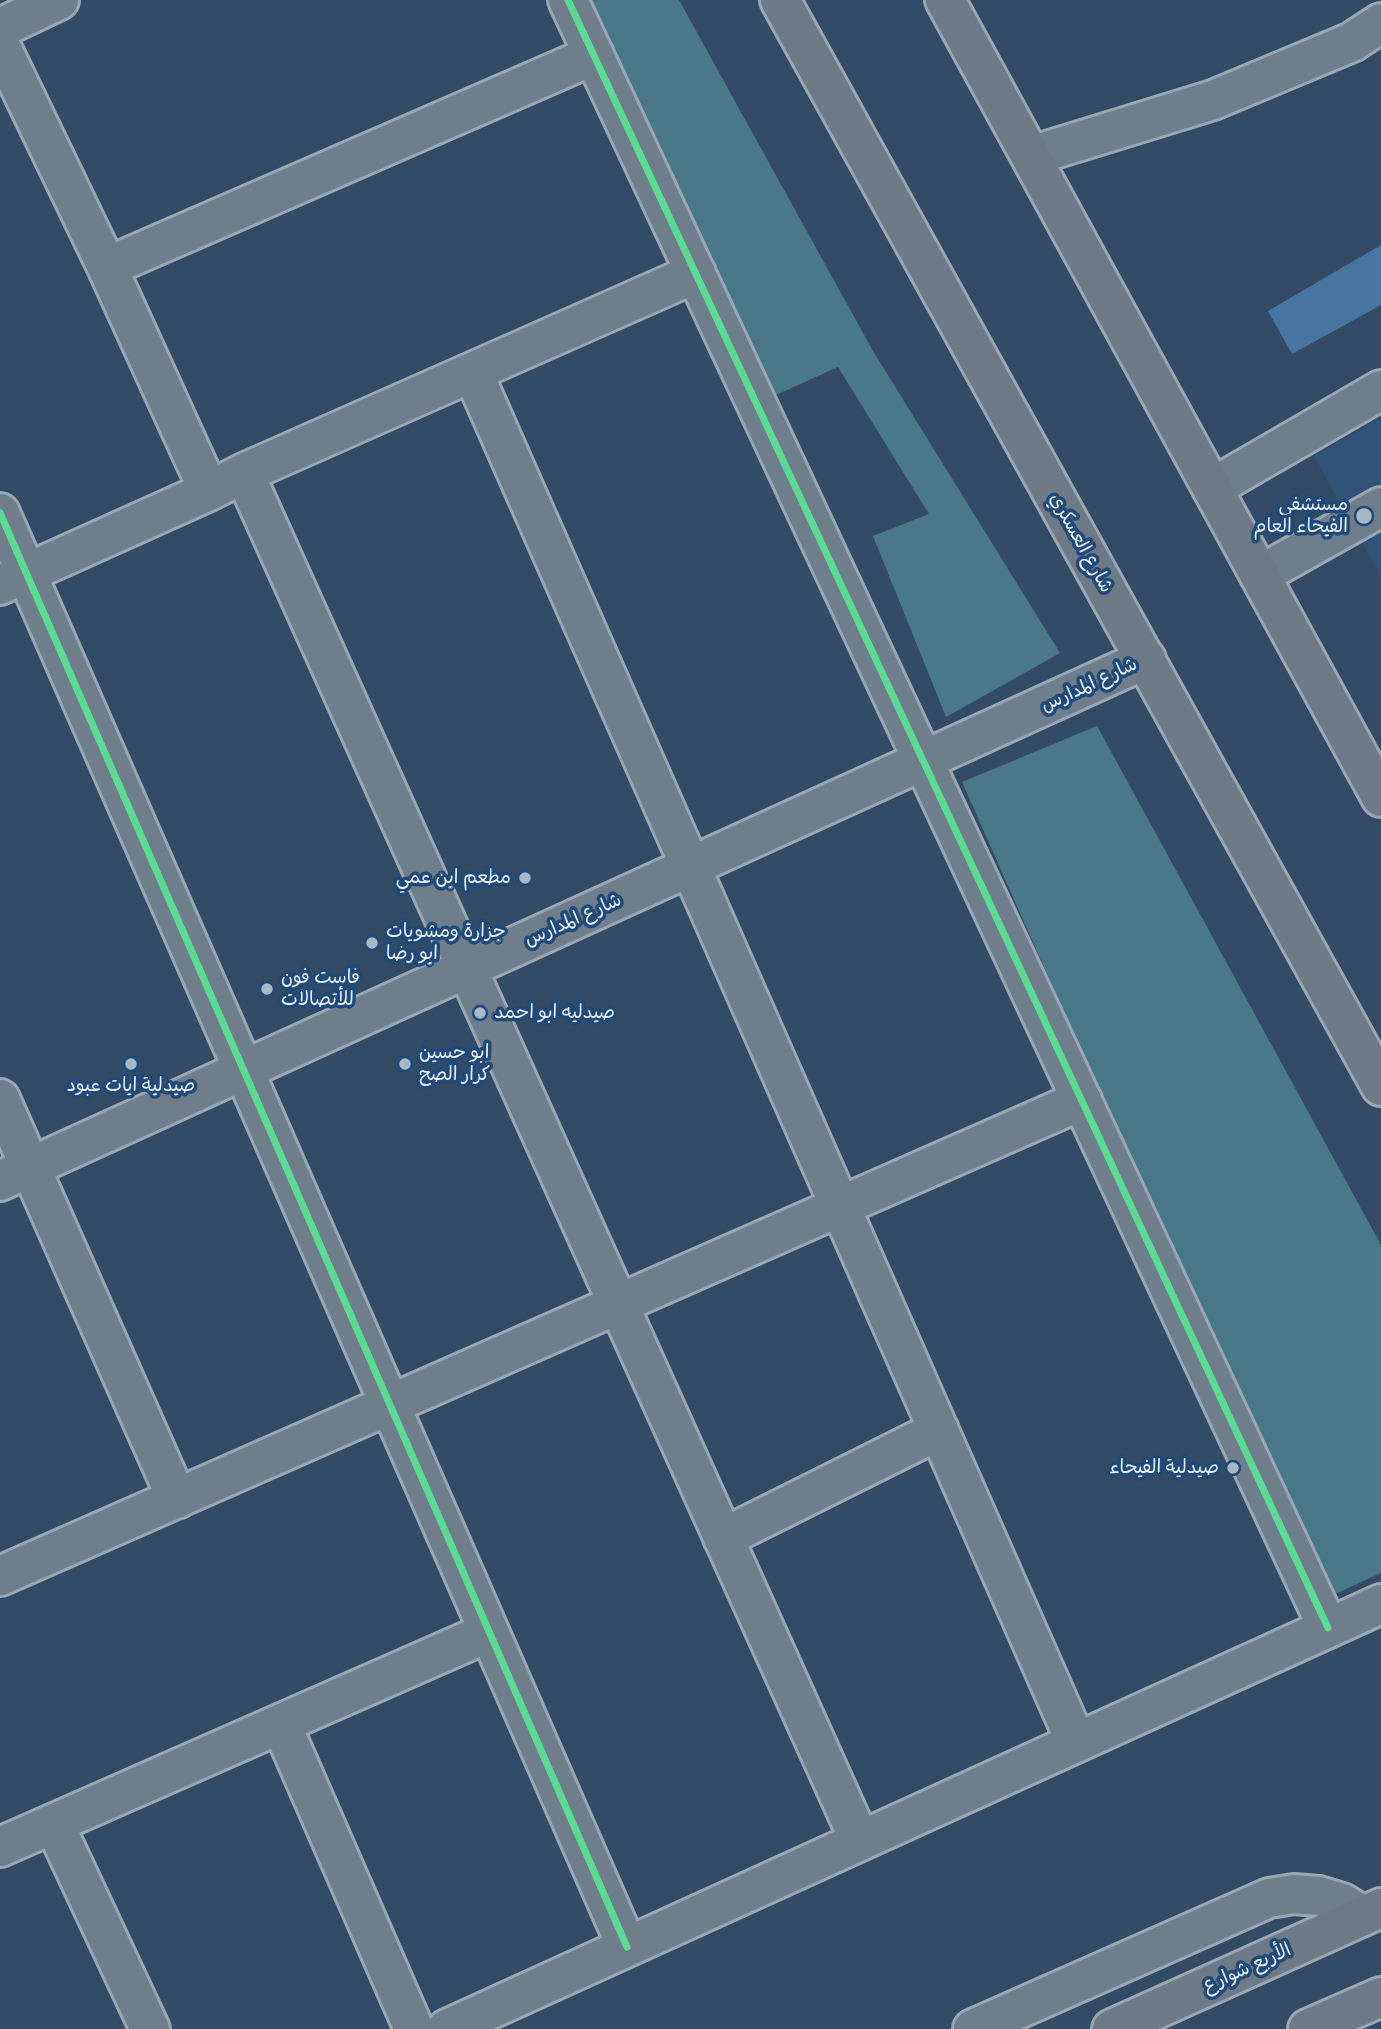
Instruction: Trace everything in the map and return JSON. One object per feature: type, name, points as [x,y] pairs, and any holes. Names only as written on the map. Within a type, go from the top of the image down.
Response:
[{"type":"main road","name":"شارع العسكري","points":[[780,0],[1381,1086]]},
{"type":"main road","points":[[945,0],[1381,797]]},
{"type":"main road","name":"الأربع شوارع","points":[[1112,2029],[1372,1912]]},
{"type":"main road","points":[[1308,2029],[1381,1997]]},
{"type":"street","points":[[568,0],[1328,1628]]},
{"type":"street","points":[[1031,156],[1213,100],[1352,41],[1381,23]]},
{"type":"street","points":[[0,45],[107,267],[209,491]]},
{"type":"street","points":[[107,267],[594,55]]},
{"type":"street","points":[[13,579],[244,473],[695,273]]},
{"type":"street","points":[[473,373],[1076,1742]]},
{"type":"street","points":[[1212,488],[1381,390]]},
{"type":"street","points":[[244,473],[860,1841]]},
{"type":"street","points":[[1260,575],[1381,507]]},
{"type":"street","points":[[0,513],[13,579],[243,1070],[627,1947]]},
{"type":"street","name":"شارع المدارس","points":[[15,1174],[1146,659]]},
{"type":"street","points":[[0,1099],[15,1174],[177,1499]]},
{"type":"street","points":[[0,1576],[1082,1100]]},
{"type":"street","points":[[723,1538],[939,1430]]},
{"type":"street","points":[[447,2029],[1381,1604]]},
{"type":"street","points":[[0,1847],[489,1632]]},
{"type":"street","points":[[281,1724],[414,2029]]},
{"type":"street","points":[[54,1824],[150,2029]]},
{"type":"street","points":[[973,2029],[1269,1898],[1294,1894],[1319,1896],[1372,1912]]},
{"type":"shaded area","points":[[576,0],[679,0],[873,351],[1060,653],[946,717],[873,536],[929,514],[838,367],[776,395]]},
{"type":"shaded area","points":[[1381,245],[1381,305],[1292,354],[1268,311]]},
{"type":"shaded area","name":"مستشفى الفيحاء العام","points":[[1381,418],[1381,576],[1314,456]]},
{"type":"shaded area","points":[[1097,726],[1381,1245],[1381,1573],[1324,1599],[962,782]]},
{"type":"cycle path","points":[[568,0],[1328,1628]]},
{"type":"cycle path","points":[[0,513],[627,1947]]},
{"type":"place","name":"مستشفى الفيحاء العام","points":[[1364,516]]},
{"type":"place","name":"مطعم ابن عمي","points":[[525,878]]},
{"type":"place","name":"جزارة ومشويات ابو رضا","points":[[372,943]]},
{"type":"place","name":"فاست فون للأتصالات","points":[[267,989]]},
{"type":"place","name":"صيدليه ابو احمد","points":[[480,1013]]},
{"type":"place","name":"صيدلية ايات عبود","points":[[131,1064]]},
{"type":"place","name":"ابو حسين كرار الصح","points":[[405,1064]]},
{"type":"place","name":"صيدلية الفيحاء","points":[[1233,1468]]}]
